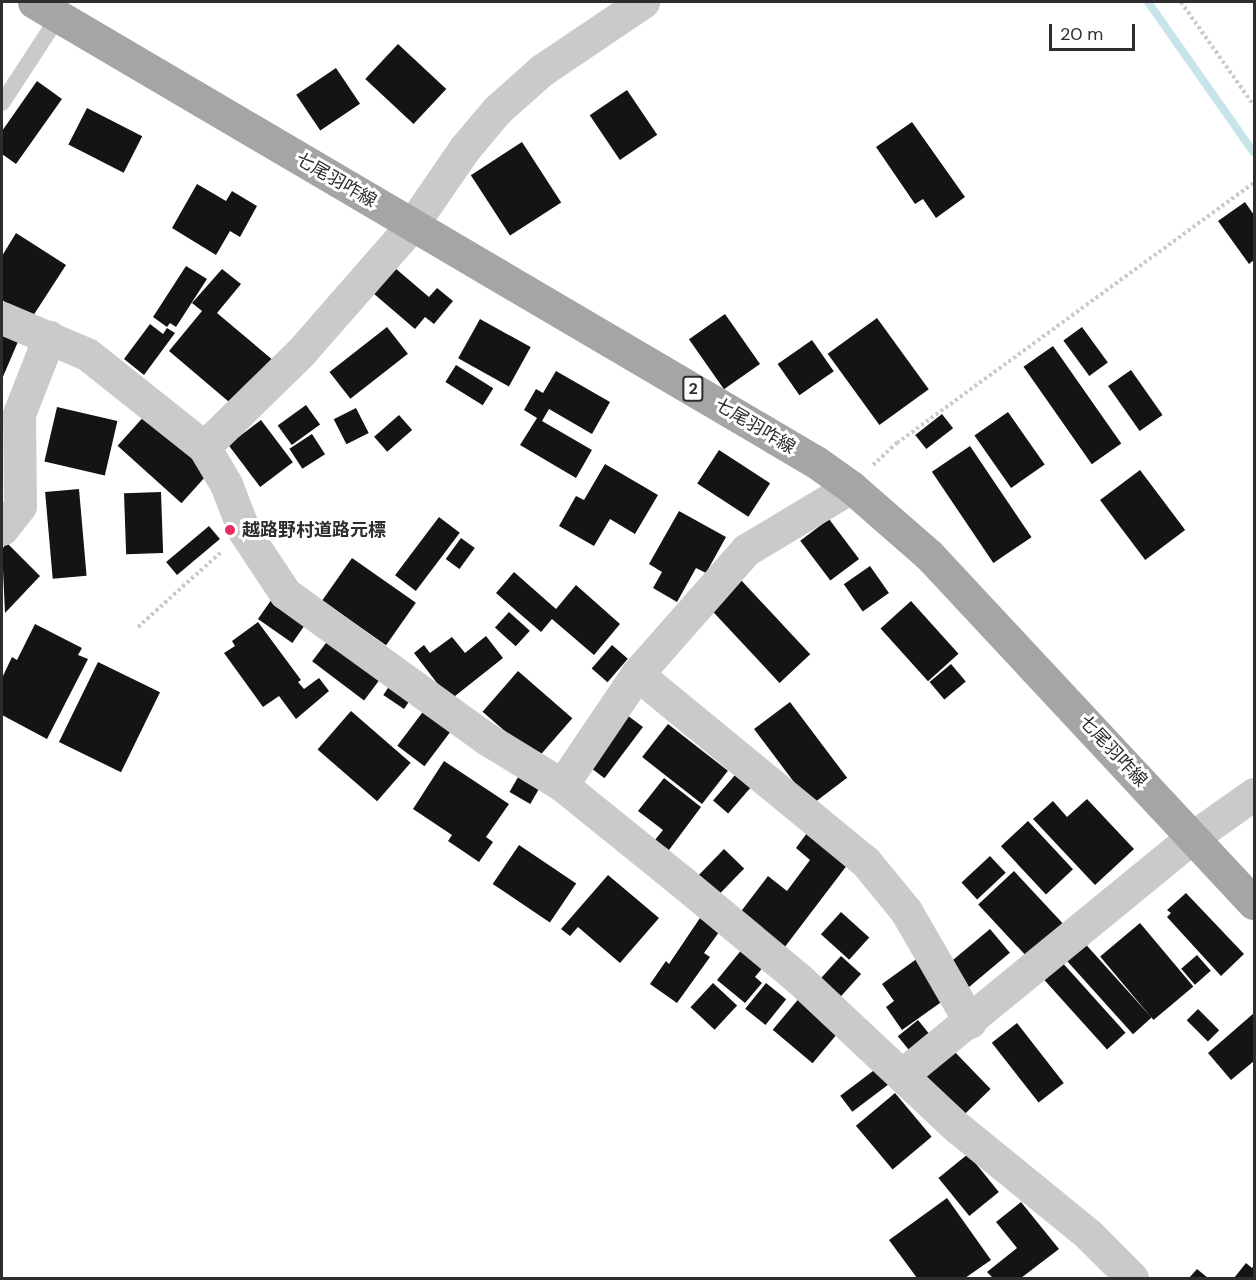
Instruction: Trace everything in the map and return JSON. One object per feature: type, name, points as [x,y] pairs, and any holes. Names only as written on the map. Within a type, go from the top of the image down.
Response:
[{"type":"main road","name":"七尾羽咋線","points":[[46,9],[816,462],[851,487],[930,555],[1254,903]]},
{"type":"street","points":[[204,447],[301,352],[412,225],[465,148],[497,110],[542,70],[643,2]]},
{"type":"street","points":[[2,318],[87,354],[204,447],[226,484],[244,531],[285,593],[478,733],[562,785],[798,978],[958,1128],[1089,1235],[1132,1278]]},
{"type":"street","points":[[2,530],[20,506],[19,414],[49,337]]},
{"type":"street","points":[[562,785],[637,674],[746,550],[851,487]]},
{"type":"street","points":[[637,674],[865,861],[906,911],[970,1022]]},
{"type":"street","points":[[903,1074],[970,1022],[1193,837],[1254,794]]},
{"type":"lane","points":[[2,103],[46,9]]},
{"type":"path","points":[[1181,2],[1254,106]]},
{"type":"path","points":[[851,487],[897,443],[1254,183]]},
{"type":"path","points":[[138,627],[244,531]]},
{"type":"building","points":[[398,44],[446,89],[414,124],[365,79]]},
{"type":"building","points":[[336,68],[360,104],[320,130],[296,95]]},
{"type":"building","points":[[37,81],[62,99],[16,164],[2,154],[2,131]]},
{"type":"building","points":[[627,90],[657,135],[620,160],[590,115]]},
{"type":"building","points":[[87,108],[142,136],[124,173],[68,145]]},
{"type":"building","points":[[912,122],[965,197],[936,218],[923,199],[915,204],[876,147]]},
{"type":"building","points":[[522,142],[561,202],[510,236],[471,175]]},
{"type":"building","points":[[197,184],[226,201],[232,191],[257,206],[240,237],[230,231],[216,255],[172,228]]},
{"type":"building","points":[[1245,202],[1254,215],[1254,260],[1249,264],[1218,221]]},
{"type":"building","points":[[16,233],[66,265],[31,319],[2,300],[2,256]]},
{"type":"building","points":[[186,266],[207,279],[176,327],[170,323],[167,327],[153,317]]},
{"type":"building","points":[[395,268],[429,297],[437,288],[453,301],[434,324],[425,317],[415,329],[373,293]]},
{"type":"building","points":[[222,269],[241,284],[217,313],[274,361],[235,407],[169,351],[202,311],[192,303]]},
{"type":"building","points":[[725,314],[760,364],[724,389],[689,339]]},
{"type":"building","points":[[877,318],[929,389],[879,425],[828,354]]},
{"type":"building","points":[[480,319],[531,347],[509,386],[458,358]]},
{"type":"building","points":[[150,324],[163,334],[167,328],[175,333],[144,375],[124,359]]},
{"type":"building","points":[[387,327],[408,354],[350,399],[329,372]]},
{"type":"building","points":[[1082,327],[1108,363],[1089,376],[1063,341]]},
{"type":"building","points":[[2,329],[20,337],[2,379]]},
{"type":"building","points":[[812,340],[834,371],[799,395],[778,364]]},
{"type":"building","points":[[1053,346],[1121,443],[1092,464],[1024,367]]},
{"type":"building","points":[[456,365],[493,388],[483,405],[445,382]]},
{"type":"building","points":[[1131,370],[1163,415],[1140,431],[1108,386]]},
{"type":"building","points":[[556,371],[610,402],[592,434],[549,409],[542,421],[592,450],[576,478],[520,445],[537,418],[524,410],[536,389],[543,393]]},
{"type":"building","points":[[306,405],[320,424],[292,445],[278,426]]},
{"type":"building","points":[[57,407],[117,421],[105,476],[44,462]]},
{"type":"building","points":[[356,408],[369,433],[346,444],[334,419]]},
{"type":"building","points":[[1008,412],[1045,464],[1011,488],[974,436]]},
{"type":"building","points":[[147,413],[211,471],[181,503],[118,446]]},
{"type":"building","points":[[942,414],[953,428],[926,449],[915,435]]},
{"type":"building","points":[[399,415],[412,430],[387,452],[374,437]]},
{"type":"building","points":[[261,420],[293,462],[260,487],[228,445]]},
{"type":"building","points":[[312,434],[325,454],[302,469],[289,449]]},
{"type":"building","points":[[970,446],[1032,537],[993,563],[932,472]]},
{"type":"building","points":[[719,450],[770,483],[748,517],[697,484]]},
{"type":"building","points":[[605,464],[658,495],[635,534],[610,519],[594,546],[559,526],[576,496],[584,500]]},
{"type":"building","points":[[1140,470],[1185,530],[1145,560],[1100,500]]},
{"type":"building","points":[[79,489],[87,576],[53,579],[45,492]]},
{"type":"building","points":[[161,492],[163,553],[126,554],[124,493]]},
{"type":"building","points":[[679,511],[726,537],[706,573],[696,568],[677,602],[653,588],[662,572],[649,564]]},
{"type":"building","points":[[439,517],[460,533],[416,591],[395,575]]},
{"type":"building","points":[[829,519],[859,559],[830,581],[800,541]]},
{"type":"building","points":[[209,526],[220,539],[177,575],[166,562]]},
{"type":"building","points":[[461,538],[475,548],[459,569],[446,559]]},
{"type":"building","points":[[7,543],[40,576],[5,613],[2,549]]},
{"type":"building","points":[[352,558],[416,603],[386,645],[322,601]]},
{"type":"building","points":[[870,566],[889,593],[863,611],[844,584]]},
{"type":"building","points":[[514,572],[556,609],[576,585],[620,624],[594,655],[552,619],[541,632],[496,593]]},
{"type":"building","points":[[740,579],[810,654],[780,683],[709,608]]},
{"type":"building","points":[[274,596],[308,620],[292,643],[258,619]]},
{"type":"building","points":[[911,601],[959,654],[928,681],[881,628]]},
{"type":"building","points":[[509,612],[530,631],[516,646],[495,628]]},
{"type":"building","points":[[258,622],[301,680],[298,682],[304,689],[319,678],[329,691],[296,719],[279,696],[263,707],[224,653],[235,646],[232,641]]},
{"type":"building","points":[[35,624],[82,648],[78,655],[88,659],[47,739],[2,715],[2,678],[12,657],[17,660]]},
{"type":"building","points":[[486,636],[503,658],[450,700],[414,653],[424,645],[430,653],[452,637],[465,653]]},
{"type":"building","points":[[329,639],[381,678],[364,700],[312,661]]},
{"type":"building","points":[[612,645],[628,659],[608,682],[592,668]]},
{"type":"building","points":[[98,662],[160,692],[121,772],[59,742]]},
{"type":"building","points":[[951,664],[966,682],[944,700],[930,682]]},
{"type":"building","points":[[518,671],[572,718],[537,759],[483,712]]},
{"type":"building","points":[[390,685],[411,699],[404,709],[383,695]]},
{"type":"building","points":[[790,702],[847,778],[811,805],[754,729]]},
{"type":"building","points":[[428,705],[455,725],[424,766],[397,746]]},
{"type":"building","points":[[351,711],[411,763],[377,801],[318,749]]},
{"type":"building","points":[[627,715],[643,727],[604,778],[588,766]]},
{"type":"building","points":[[668,724],[728,771],[702,804],[642,757]]},
{"type":"building","points":[[444,761],[509,804],[486,837],[493,842],[479,862],[448,841],[452,835],[413,809]]},
{"type":"building","points":[[521,772],[542,784],[530,804],[510,792]]},
{"type":"building","points":[[736,774],[751,787],[728,814],[713,800]]},
{"type":"building","points":[[664,778],[701,807],[669,850],[655,840],[663,830],[638,811]]},
{"type":"building","points":[[1087,799],[1134,849],[1095,885],[1033,819],[1053,801],[1067,817]]},
{"type":"building","points":[[1028,821],[1073,869],[1046,895],[1001,846]]},
{"type":"building","points":[[810,829],[851,860],[781,952],[736,918],[768,876],[787,891],[810,860],[796,848]]},
{"type":"building","points":[[519,845],[576,884],[550,923],[493,884]]},
{"type":"building","points":[[724,849],[744,868],[716,897],[696,878]]},
{"type":"building","points":[[990,856],[1006,873],[977,899],[961,883]]},
{"type":"building","points":[[1014,871],[1063,924],[1027,957],[978,904]]},
{"type":"building","points":[[608,875],[659,918],[620,963],[578,927],[570,936],[561,929]]},
{"type":"building","points":[[1186,893],[1244,954],[1221,976],[1167,917],[1171,913],[1167,910]]},
{"type":"building","points":[[841,912],[869,937],[849,960],[821,934]]},
{"type":"building","points":[[700,918],[719,932],[704,953],[710,957],[677,1003],[650,984],[666,961],[669,964]]},
{"type":"building","points":[[1140,923],[1193,987],[1154,1020],[1100,956]]},
{"type":"building","points":[[990,929],[1010,953],[964,991],[944,968]]},
{"type":"building","points":[[1080,938],[1152,1018],[1133,1034],[1061,955]]},
{"type":"building","points":[[743,948],[764,966],[755,977],[762,983],[745,1003],[717,980]]},
{"type":"building","points":[[1197,955],[1211,971],[1195,985],[1181,969]]},
{"type":"building","points":[[841,956],[861,974],[840,997],[820,979]]},
{"type":"building","points":[[918,958],[947,998],[902,1030],[886,1007],[894,1001],[882,984]]},
{"type":"building","points":[[1060,960],[1126,1033],[1107,1050],[1041,977]]},
{"type":"building","points":[[713,983],[737,1006],[715,1030],[690,1007]]},
{"type":"building","points":[[766,983],[786,999],[765,1025],[745,1009]]},
{"type":"building","points":[[801,996],[841,1029],[813,1063],[773,1030]]},
{"type":"building","points":[[1198,1009],[1219,1030],[1208,1042],[1187,1020]]},
{"type":"building","points":[[1254,1013],[1254,1061],[1231,1080],[1208,1053]]},
{"type":"building","points":[[918,1020],[934,1040],[914,1057],[898,1036]]},
{"type":"building","points":[[1017,1023],[1064,1083],[1039,1103],[992,1043]]},
{"type":"building","points":[[951,1048],[991,1089],[963,1115],[924,1074]]},
{"type":"building","points":[[877,1068],[889,1084],[852,1112],[840,1096]]},
{"type":"building","points":[[895,1093],[932,1137],[893,1169],[856,1126]]},
{"type":"building","points":[[968,1154],[999,1192],[969,1216],[938,1178]]},
{"type":"building","points":[[947,1198],[991,1260],[965,1278],[917,1278],[889,1240]]},
{"type":"building","points":[[1021,1202],[1059,1249],[1021,1278],[993,1278],[987,1272],[1017,1248],[996,1222]]},
{"type":"building","points":[[1246,1263],[1252,1268],[1254,1265],[1254,1278],[1234,1278]]},
{"type":"building","points":[[1197,1269],[1208,1278],[1189,1278]]},
{"type":"waterway","points":[[1148,2],[1254,153]]},
{"type":"place","name":"越路野村道路元標","points":[[230,530]]}]
